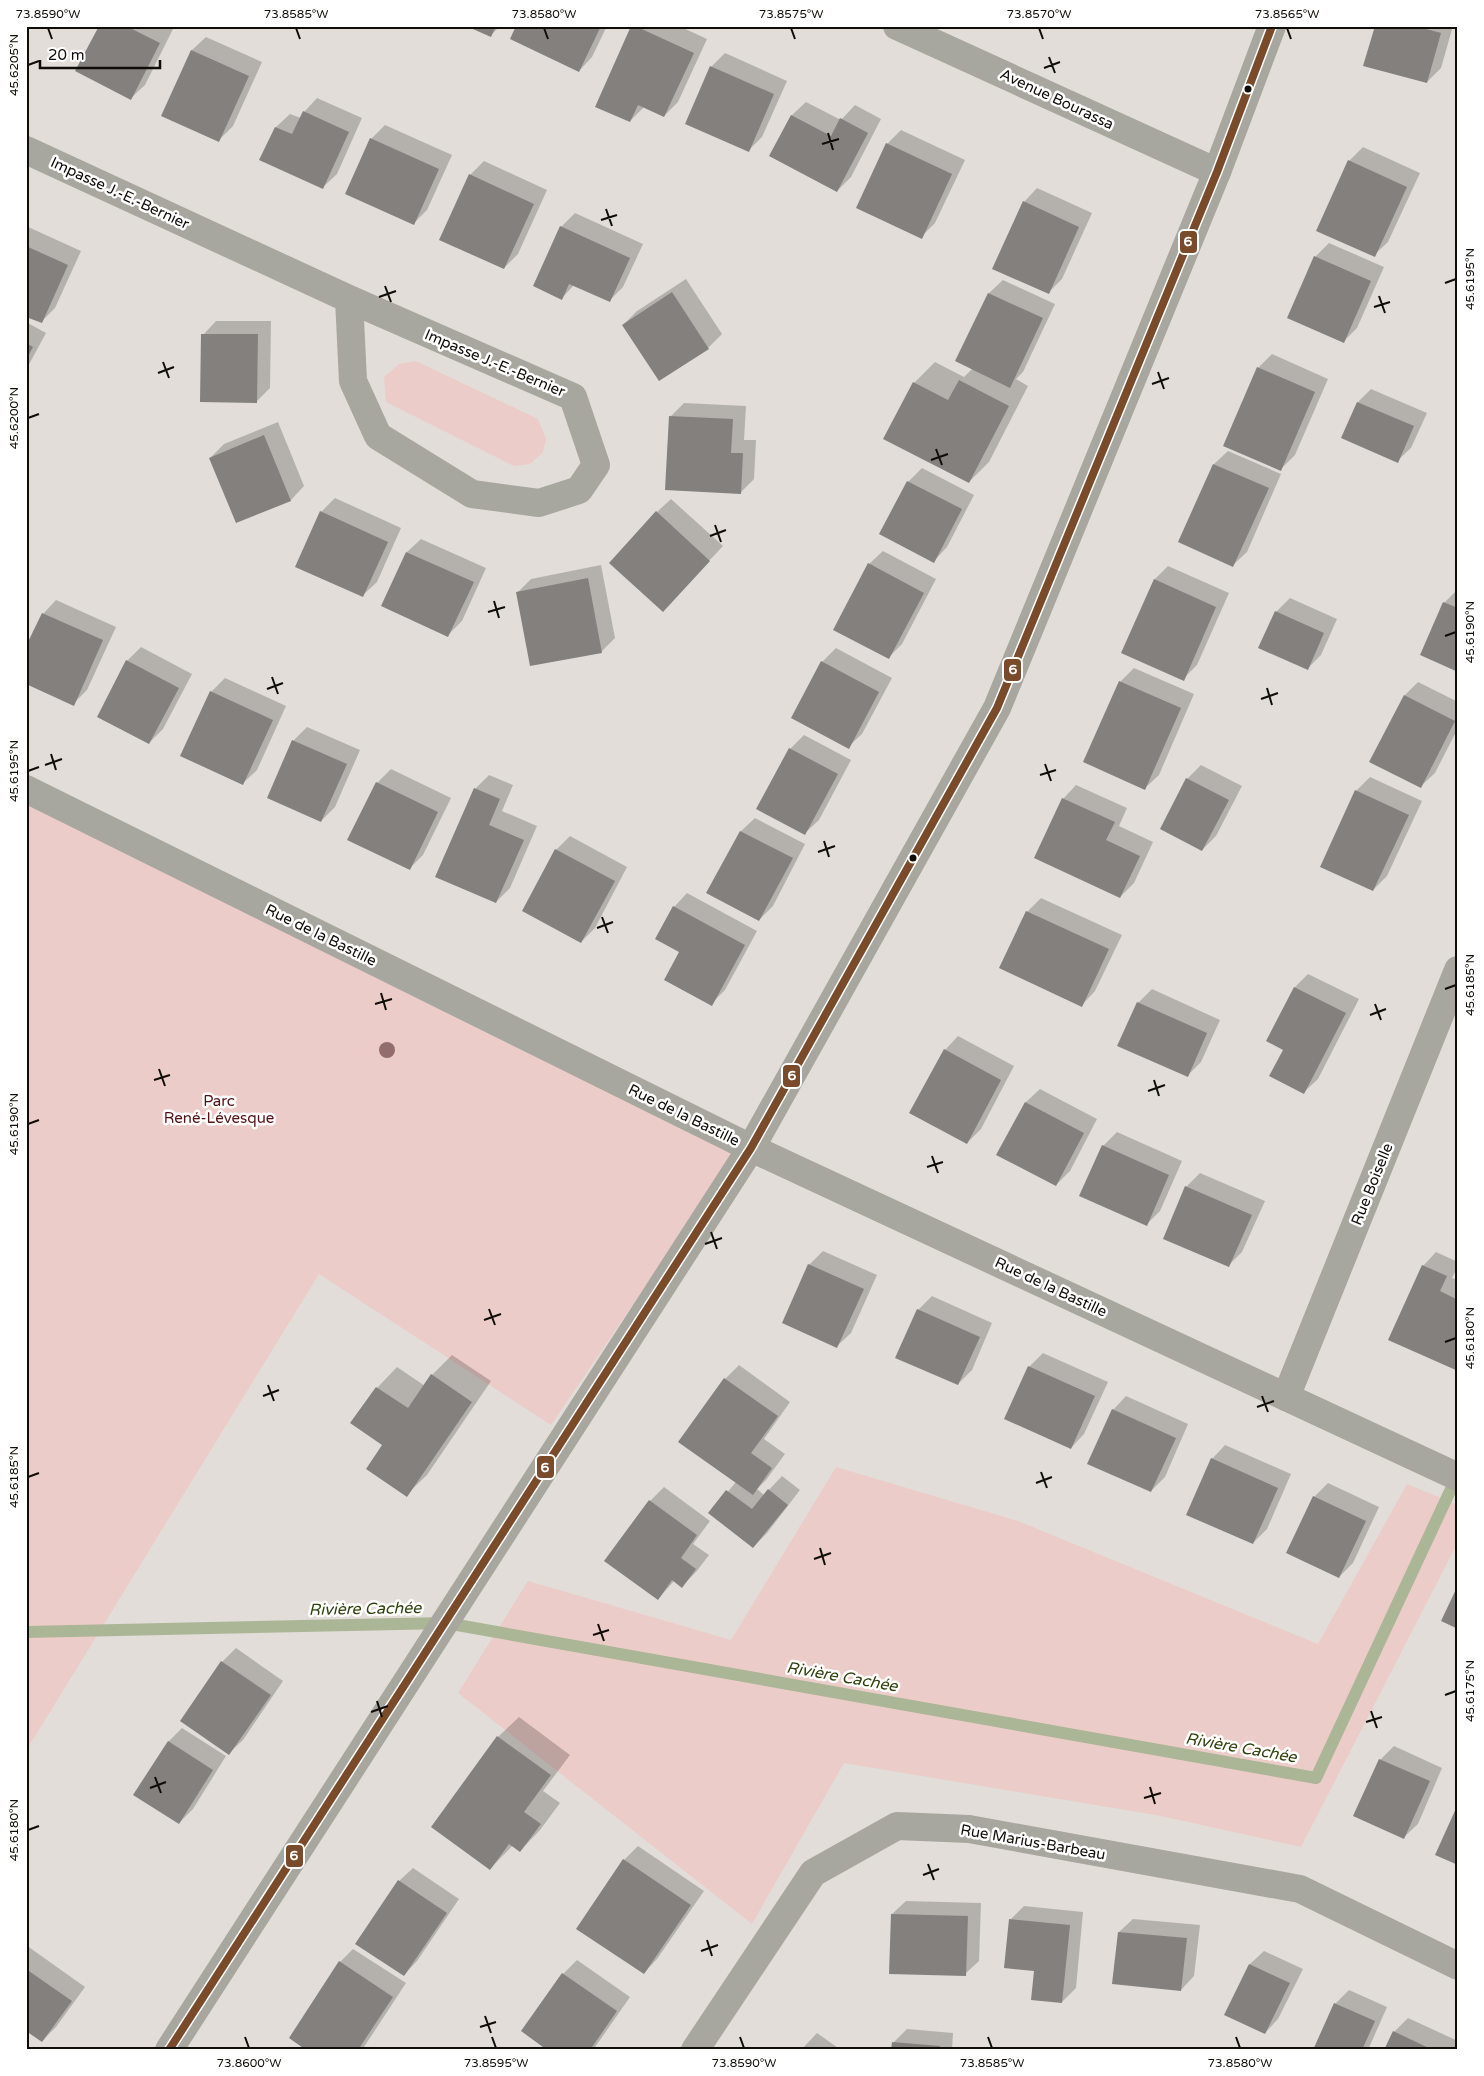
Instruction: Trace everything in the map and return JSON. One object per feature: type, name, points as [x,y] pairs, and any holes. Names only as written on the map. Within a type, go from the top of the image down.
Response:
[{"type":"street","name":"Avenue Bourassa","points":[[897,26],[1217,172]]},
{"type":"street","points":[[170,2050],[751,1148],[997,708],[1217,172],[1272,26]]},
{"type":"street","name":"Impasse J.-E.-Bernier","points":[[26,150],[349,300],[573,397],[596,465],[579,490],[538,503],[472,494],[378,436],[353,381],[349,300]]},
{"type":"street","name":"Rue de la Bastille","points":[[26,789],[751,1148],[1458,1477]]},
{"type":"street","name":"Rue Boiselle","points":[[1286,1397],[1458,970]]},
{"type":"street","name":"Rue Marius-Barbeau","points":[[695,2050],[812,1873],[897,1826],[969,1829],[1300,1890],[1458,1966]]},
{"type":"green space","points":[[416,361],[538,419],[546,439],[543,452],[530,464],[514,466],[386,402],[384,377],[399,364]]},
{"type":"green space","name":"Parc René-Lévesque","points":[[26,802],[738,1150],[551,1425],[319,1274],[26,1751]]},
{"type":"green space","points":[[836,1467],[1018,1521],[1318,1644],[1407,1484],[1458,1505],[1458,1542],[1301,1847],[1156,1815],[844,1763],[752,1924],[458,1693],[528,1581],[731,1640]]},
{"type":"building","points":[[99,26],[126,26],[160,43],[131,100],[75,71]]},
{"type":"building","points":[[466,26],[496,26],[491,37]]},
{"type":"building","points":[[516,26],[601,26],[579,72],[510,39]]},
{"type":"building","points":[[631,26],[635,26],[694,53],[664,117],[638,105],[630,122],[595,107]]},
{"type":"building","points":[[1375,26],[1415,26],[1441,33],[1427,83],[1363,66]]},
{"type":"building","points":[[191,50],[249,76],[219,142],[161,116]]},
{"type":"building","points":[[710,66],[774,94],[749,152],[685,124]]},
{"type":"building","points":[[303,111],[349,132],[323,189],[259,160],[275,127],[292,134]]},
{"type":"building","points":[[791,115],[831,136],[840,118],[868,133],[837,192],[769,156]]},
{"type":"building","points":[[370,138],[439,169],[414,225],[345,194]]},
{"type":"building","points":[[886,143],[952,174],[922,239],[856,208]]},
{"type":"building","points":[[1348,160],[1407,187],[1375,257],[1316,231]]},
{"type":"building","points":[[469,174],[534,204],[504,269],[439,240]]},
{"type":"building","points":[[1023,201],[1079,227],[1049,294],[992,269]]},
{"type":"building","points":[[560,226],[630,258],[610,302],[569,284],[562,300],[533,286]]},
{"type":"building","points":[[26,246],[68,265],[42,323],[26,317]]},
{"type":"building","points":[[1314,256],[1371,281],[1344,343],[1287,318]]},
{"type":"building","points":[[672,292],[709,349],[659,381],[622,325]]},
{"type":"building","points":[[988,293],[1043,318],[1010,388],[955,361]]},
{"type":"building","points":[[201,334],[258,334],[257,403],[200,402]]},
{"type":"building","points":[[26,343],[33,347],[26,360]]},
{"type":"building","points":[[1257,367],[1315,392],[1281,471],[1223,446]]},
{"type":"building","points":[[959,380],[1009,406],[969,483],[883,439],[913,382],[948,400]]},
{"type":"building","points":[[1357,402],[1414,426],[1398,463],[1341,438]]},
{"type":"building","points":[[669,416],[733,419],[731,453],[743,453],[741,494],[665,490]]},
{"type":"building","points":[[264,435],[291,501],[236,523],[209,458]]},
{"type":"building","points":[[1213,464],[1269,488],[1233,567],[1178,542]]},
{"type":"building","points":[[907,481],[962,509],[934,563],[879,534]]},
{"type":"building","points":[[320,511],[388,542],[363,597],[295,567]]},
{"type":"building","points":[[656,511],[710,561],[663,612],[609,563]]},
{"type":"building","points":[[406,552],[474,582],[448,637],[381,606]]},
{"type":"building","points":[[868,563],[924,593],[889,659],[833,630]]},
{"type":"building","points":[[588,578],[602,653],[530,666],[516,592]]},
{"type":"building","points":[[1154,579],[1216,607],[1184,681],[1121,653]]},
{"type":"building","points":[[1443,602],[1458,608],[1458,672],[1420,655]]},
{"type":"building","points":[[1275,611],[1324,633],[1308,670],[1258,648]]},
{"type":"building","points":[[42,613],[103,640],[74,706],[26,684],[26,646]]},
{"type":"building","points":[[126,660],[179,688],[149,744],[97,717]]},
{"type":"building","points":[[821,661],[879,692],[849,749],[791,718]]},
{"type":"building","points":[[1119,681],[1181,708],[1145,790],[1083,762]]},
{"type":"building","points":[[210,691],[273,720],[243,785],[180,756]]},
{"type":"building","points":[[1404,695],[1455,721],[1421,788],[1369,762]]},
{"type":"building","points":[[292,740],[347,764],[321,822],[267,798]]},
{"type":"building","points":[[789,748],[838,774],[805,835],[756,809]]},
{"type":"building","points":[[1186,778],[1229,800],[1202,851],[1160,829]]},
{"type":"building","points":[[376,782],[438,812],[410,870],[347,840]]},
{"type":"building","points":[[474,788],[500,799],[489,825],[524,840],[496,903],[435,877]]},
{"type":"building","points":[[1355,790],[1409,815],[1373,891],[1320,867]]},
{"type":"building","points":[[1062,798],[1115,822],[1106,840],[1140,856],[1120,898],[1034,858]]},
{"type":"building","points":[[740,831],[793,858],[759,921],[706,893]]},
{"type":"building","points":[[555,849],[615,881],[581,943],[522,911]]},
{"type":"building","points":[[673,906],[745,945],[712,1006],[664,980],[679,952],[655,939]]},
{"type":"building","points":[[1026,911],[1109,949],[1082,1007],[999,968]]},
{"type":"building","points":[[1294,987],[1346,1013],[1304,1094],[1269,1076],[1283,1050],[1266,1041]]},
{"type":"building","points":[[1137,1002],[1207,1033],[1188,1077],[1117,1046]]},
{"type":"building","points":[[944,1049],[1001,1080],[967,1144],[909,1113]]},
{"type":"building","points":[[1025,1102],[1084,1133],[1056,1186],[996,1155]]},
{"type":"building","points":[[1102,1145],[1169,1175],[1147,1226],[1079,1196]]},
{"type":"building","points":[[1185,1186],[1252,1215],[1229,1267],[1163,1239]]},
{"type":"building","points":[[808,1264],[864,1289],[837,1348],[782,1323]]},
{"type":"building","points":[[1422,1265],[1447,1276],[1440,1291],[1458,1300],[1458,1371],[1388,1340]]},
{"type":"building","points":[[917,1309],[980,1337],[958,1385],[895,1358]]},
{"type":"building","points":[[1028,1366],[1095,1396],[1071,1449],[1004,1419]]},
{"type":"building","points":[[431,1374],[472,1402],[407,1497],[366,1469],[382,1445],[350,1423],[376,1387],[408,1408]]},
{"type":"building","points":[[724,1378],[778,1416],[751,1453],[772,1468],[753,1495],[678,1442]]},
{"type":"building","points":[[1112,1409],[1176,1438],[1151,1492],[1087,1464]]},
{"type":"building","points":[[1211,1458],[1278,1488],[1253,1544],[1186,1515]]},
{"type":"building","points":[[768,1489],[788,1505],[753,1548],[708,1513],[726,1490],[752,1509]]},
{"type":"building","points":[[1313,1496],[1366,1521],[1339,1578],[1286,1553]]},
{"type":"building","points":[[649,1500],[697,1535],[681,1558],[696,1569],[682,1588],[672,1580],[658,1600],[604,1561]]},
{"type":"building","points":[[1458,1585],[1458,1629],[1441,1621]]},
{"type":"building","points":[[221,1661],[271,1695],[229,1755],[180,1721]]},
{"type":"building","points":[[497,1736],[551,1775],[524,1812],[541,1824],[520,1852],[509,1844],[490,1870],[431,1827]]},
{"type":"building","points":[[168,1741],[213,1770],[179,1824],[133,1795]]},
{"type":"building","points":[[1379,1759],[1430,1781],[1404,1839],[1353,1816]]},
{"type":"building","points":[[1458,1804],[1458,1865],[1435,1855]]},
{"type":"building","points":[[623,1859],[691,1905],[644,1974],[576,1929]]},
{"type":"building","points":[[398,1880],[447,1913],[404,1976],[355,1944]]},
{"type":"building","points":[[891,1914],[968,1916],[966,1976],[889,1974]]},
{"type":"building","points":[[1009,1919],[1070,1925],[1062,2003],[1031,2000],[1034,1971],[1004,1968]]},
{"type":"building","points":[[1118,1932],[1187,1938],[1181,1991],[1112,1984]]},
{"type":"building","points":[[339,1961],[393,1997],[358,2050],[306,2050],[289,2038]]},
{"type":"building","points":[[1249,1964],[1290,1983],[1265,2034],[1224,2015]]},
{"type":"building","points":[[26,1969],[72,2001],[42,2042],[26,2031]]},
{"type":"building","points":[[562,1973],[617,2011],[590,2050],[547,2050],[521,2031]]},
{"type":"building","points":[[1334,2003],[1375,2021],[1362,2050],[1313,2050]]},
{"type":"building","points":[[1393,2031],[1433,2050],[1384,2050]]},
{"type":"building","points":[[892,2042],[940,2046],[940,2050],[891,2050]]},
{"type":"waterway","name":"Rivière Cachée","points":[[26,1632],[446,1623],[1316,1778],[1458,1474]]},
{"type":"transit line","name":"6","points":[[169,2050],[751,1148],[997,708],[1217,172],[1272,26]]}]
